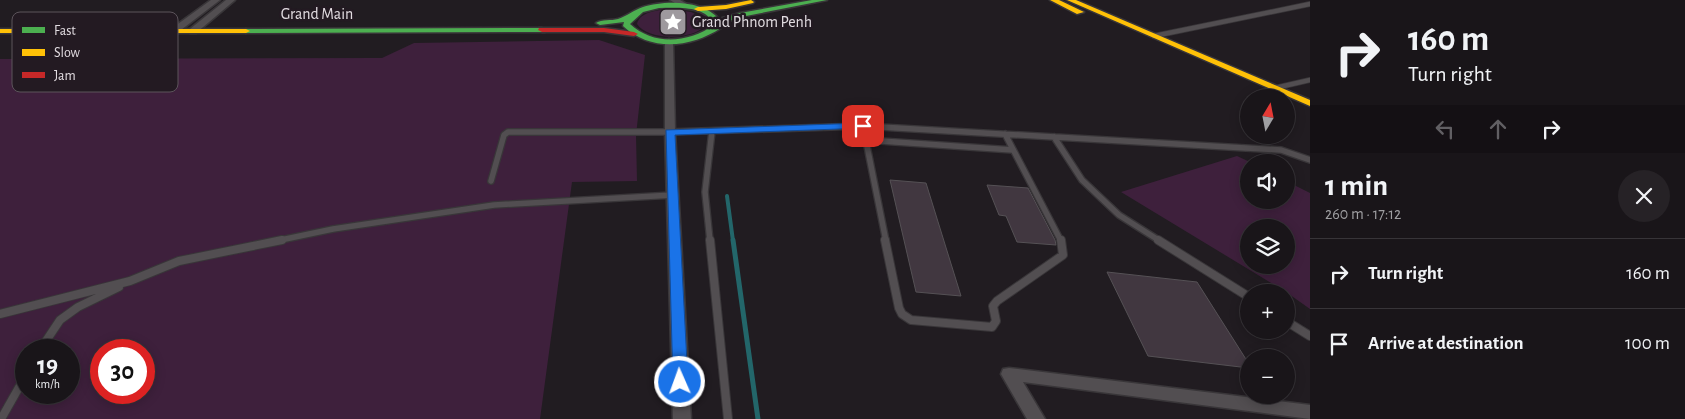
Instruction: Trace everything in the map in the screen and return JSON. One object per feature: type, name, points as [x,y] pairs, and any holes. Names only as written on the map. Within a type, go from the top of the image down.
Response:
[{"type":"street","points":[[178,28],[216,0]]},
{"type":"street","points":[[197,28],[231,0]]},
{"type":"street","points":[[674,0],[714,16],[718,22],[740,15],[822,0]]},
{"type":"street","points":[[656,4],[692,8],[726,7],[761,0]]},
{"type":"street","points":[[1052,0],[1264,89]]},
{"type":"street","points":[[1070,0],[1154,36],[1266,89]]},
{"type":"street","name":"Grand Main","points":[[197,28],[604,23],[628,18],[636,12],[656,4]]},
{"type":"street","points":[[628,18],[626,24],[628,29],[634,34]]},
{"type":"street","name":"Grand Main","points":[[178,28],[604,30],[634,34],[644,38],[669,42],[686,41],[707,36],[714,32],[718,22]]},
{"type":"street","points":[[669,42],[670,132],[682,419]]},
{"type":"street","points":[[1295,99],[1310,103]]},
{"type":"street","points":[[1295,107],[1310,113]]},
{"type":"street","points":[[1036,419],[1009,374],[1310,412]]},
{"type":"lane","points":[[1154,36],[1310,4]]},
{"type":"lane","points":[[1285,89],[1310,80]]},
{"type":"lane","points":[[491,181],[504,135],[508,132],[670,132],[863,126],[1281,150],[1310,160]]},
{"type":"lane","points":[[863,126],[899,308],[902,314],[911,320],[980,327],[992,326],[996,321],[993,306],[997,301],[1063,255],[1064,252],[1062,242],[1005,134]]},
{"type":"lane","points":[[712,131],[706,192],[728,419]]},
{"type":"lane","points":[[1054,137],[1082,180],[1119,215],[1240,291]]},
{"type":"lane","points":[[866,140],[1013,150]]},
{"type":"lane","points":[[47,339],[60,320],[78,307],[130,281],[180,261],[333,230],[494,205],[673,195]]},
{"type":"lane","points":[[0,314],[130,281]]},
{"type":"lane","points":[[1295,327],[1310,336]]},
{"type":"lane","points":[[1,419],[15,394]]},
{"type":"shaded area","points":[[671,9],[691,12],[704,18],[705,26],[699,31],[690,34],[670,37],[650,33],[643,30],[637,24],[642,16],[646,14]]},
{"type":"shaded area","points":[[599,40],[645,55],[636,135],[637,181],[572,182],[540,419],[0,419],[0,59],[12,59],[12,92],[178,92],[178,59],[382,58],[414,43]]},
{"type":"shaded area","points":[[1237,156],[1240,157],[1240,209],[1295,209],[1295,186],[1310,193],[1310,309],[1295,298],[1295,284],[1273,284],[1256,274],[1295,274],[1295,219],[1240,219],[1240,264],[1121,192]]},
{"type":"building","points":[[890,180],[926,183],[961,296],[916,292]]},
{"type":"building","points":[[987,185],[1028,188],[1056,245],[1017,242],[1006,216],[999,215]]},
{"type":"building","points":[[1107,272],[1197,282],[1240,350],[1240,367],[1148,356]]},
{"type":"waterway","points":[[727,196],[733,241]]},
{"type":"waterway","points":[[733,240],[758,419]]},
{"type":"traffic: fast","points":[[718,22],[740,15],[824,0]]},
{"type":"traffic: fast","points":[[673,6],[693,7],[706,11],[712,15],[718,26],[696,38],[671,42],[646,38],[626,24],[640,10],[673,6]]},
{"type":"traffic: fast","points":[[600,23],[616,22],[628,18]]},
{"type":"traffic: fast","points":[[246,31],[542,30]]},
{"type":"traffic: slow","points":[[1053,0],[1080,12]]},
{"type":"traffic: slow","points":[[1070,0],[1310,103]]},
{"type":"traffic: slow","points":[[698,9],[726,7],[751,2]]},
{"type":"traffic: slow","points":[[0,31],[12,31]]},
{"type":"traffic: slow","points":[[178,31],[246,31]]},
{"type":"traffic: jam","points":[[542,30],[604,30],[634,34]]},
{"type":"place","name":"Grand Phnom Penh","points":[[673,22]]},
{"type":"route","points":[[680,382],[670,132],[863,126]]}]
